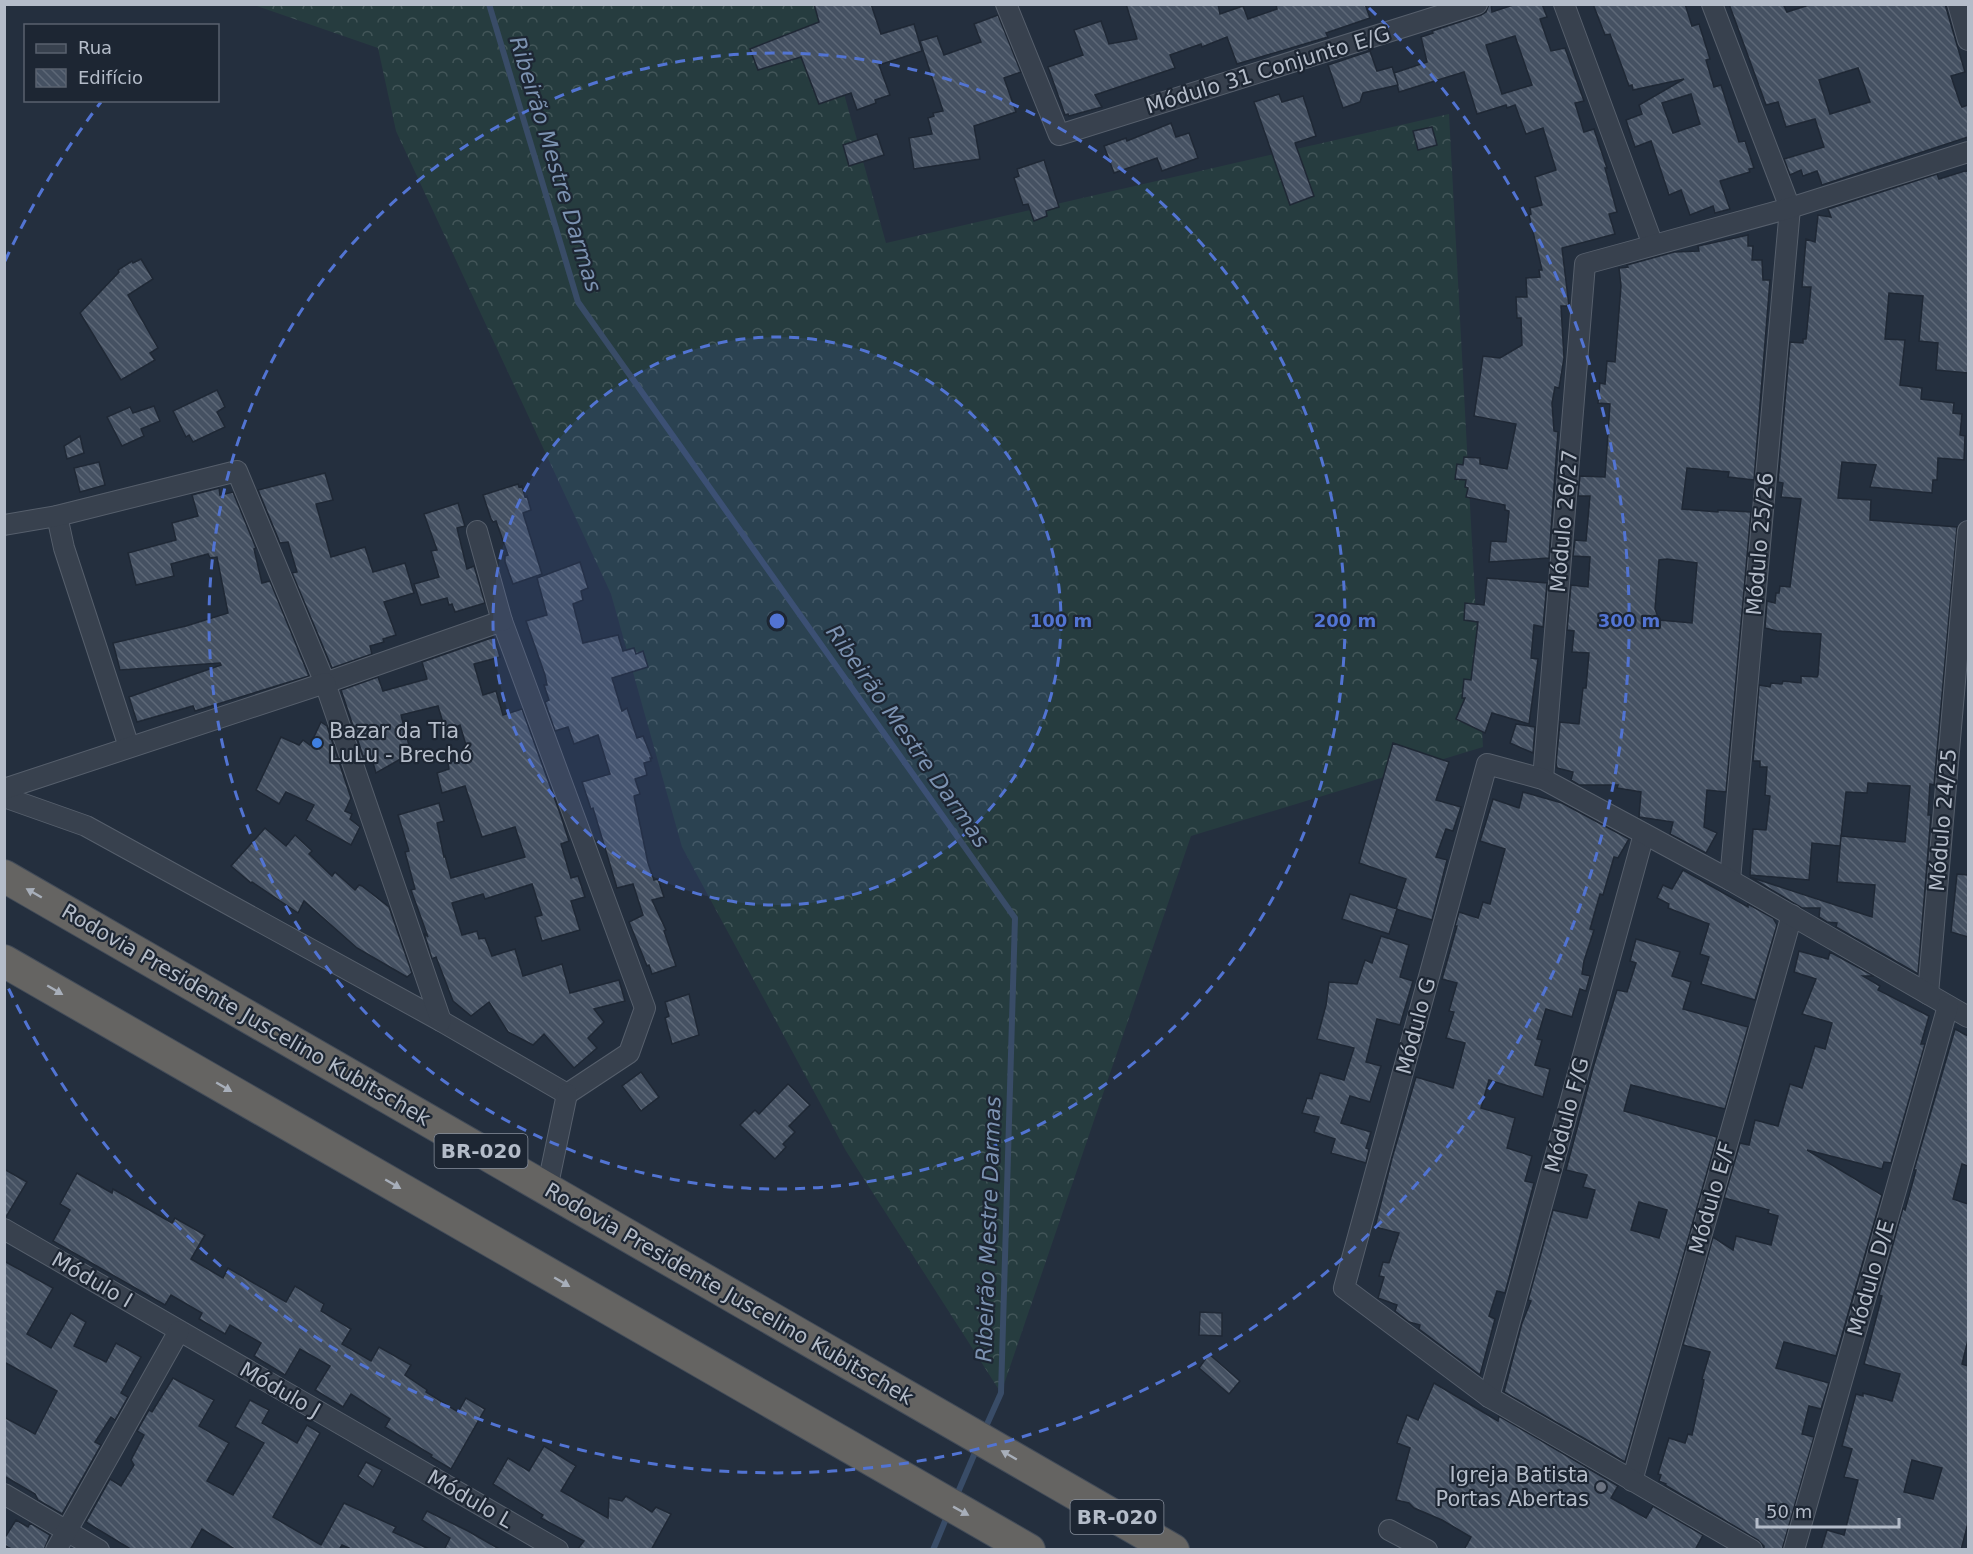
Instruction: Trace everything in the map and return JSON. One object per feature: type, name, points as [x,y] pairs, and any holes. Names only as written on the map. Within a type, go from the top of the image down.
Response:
[{"type":"highway","name":"Rodovia Presidente Juscelino Kubitschek","points":[[4,876],[1173,1550]]},
{"type":"highway","points":[[4,961],[1029,1550]]},
{"type":"street","name":"Módulo 31 Conjunto E/G","points":[[1006,4],[1059,135],[1477,4]]},
{"type":"street","points":[[1564,4],[1653,245],[1790,208],[1968,152]]},
{"type":"street","points":[[1712,4],[1790,208]]},
{"type":"street","points":[[1958,4],[1968,40]]},
{"type":"street","name":"Módulo 25/26","points":[[1730,880],[1790,208]]},
{"type":"street","name":"Módulo 26/27","points":[[1543,779],[1585,264],[1653,245]]},
{"type":"street","points":[[4,525],[57,516],[237,471],[325,683],[441,1021]]},
{"type":"street","points":[[57,516],[64,548],[129,747]]},
{"type":"street","points":[[477,531],[502,621],[645,1008],[629,1053],[567,1094],[547,1189]]},
{"type":"street","name":"Módulo 24/25","points":[[1928,994],[1964,647],[1968,531]]},
{"type":"street","points":[[4,789],[325,683],[502,621]]},
{"type":"street","name":"Módulo G","points":[[1489,1397],[1344,1288],[1486,764],[1543,779]]},
{"type":"street","points":[[1543,779],[1730,880],[1968,1017]]},
{"type":"street","points":[[4,797],[86,826],[441,1021],[567,1094]]},
{"type":"street","name":"Módulo F/G","points":[[1489,1397],[1644,834]]},
{"type":"street","name":"Módulo E/F","points":[[1632,1481],[1792,915]]},
{"type":"street","name":"Módulo D/E","points":[[1794,1550],[1948,1006]]},
{"type":"street","name":"Módulo I","points":[[4,1229],[178,1331]]},
{"type":"street","points":[[56,1550],[178,1331]]},
{"type":"street","name":"Módulo J","points":[[178,1331],[382,1448]]},
{"type":"street","points":[[1489,1397],[1632,1481],[1719,1542],[1752,1550]]},
{"type":"street","name":"Módulo L","points":[[382,1448],[558,1550]]},
{"type":"street","points":[[4,1494],[99,1550]]},
{"type":"street","points":[[1389,1530],[1427,1550]]},
{"type":"green space","points":[[254,5],[819,5],[886,243],[1449,114],[1483,747],[1191,836],[1001,1393],[846,1151],[682,847],[611,594],[396,131],[378,48]]},
{"type":"building","points":[[814,4],[871,4],[881,34],[914,24],[922,51],[879,65],[890,95],[857,110],[851,93],[819,104],[801,57],[758,70],[750,49],[819,22]]},
{"type":"building","points":[[1126,4],[1218,4],[1220,14],[1243,6],[1248,19],[1277,9],[1276,4],[1365,4],[1370,18],[1326,33],[1328,37],[1237,64],[1227,37],[1202,47],[1201,44],[1170,55],[1175,68],[1095,95],[1102,107],[1069,116],[1065,115],[1048,67],[1083,55],[1074,30],[1101,21],[1109,44],[1137,39]]},
{"type":"building","points":[[1489,4],[1491,4],[1492,12],[1516,4],[1542,4],[1547,17],[1540,19],[1551,51],[1565,48],[1584,101],[1575,103],[1584,132],[1594,129],[1607,168],[1605,168],[1617,212],[1609,214],[1615,234],[1562,248],[1569,306],[1561,306],[1564,358],[1559,388],[1555,387],[1552,403],[1554,431],[1558,432],[1549,558],[1489,562],[1491,541],[1506,542],[1509,511],[1505,510],[1505,505],[1466,497],[1468,488],[1465,487],[1466,480],[1455,479],[1457,464],[1463,465],[1464,457],[1480,458],[1480,464],[1507,469],[1516,424],[1474,416],[1483,356],[1500,358],[1522,345],[1521,318],[1517,318],[1516,297],[1527,297],[1526,278],[1540,277],[1539,270],[1542,270],[1529,215],[1531,214],[1530,208],[1542,205],[1535,177],[1556,170],[1543,128],[1526,134],[1515,105],[1507,108],[1506,105],[1477,114],[1464,72],[1399,92],[1394,73],[1427,62],[1421,37],[1486,12]],"holes":[[[1515,36],[1532,85],[1502,94],[1486,45]]]},
{"type":"building","points":[[1593,4],[1685,4],[1692,26],[1699,24],[1710,59],[1706,60],[1714,87],[1721,85],[1739,142],[1745,141],[1754,168],[1749,169],[1750,172],[1720,181],[1730,209],[1715,213],[1713,206],[1690,215],[1681,190],[1669,195],[1651,141],[1635,147],[1626,120],[1642,114],[1639,105],[1684,79],[1633,90],[1632,85],[1629,86],[1610,34],[1605,35]],"holes":[[[1691,94],[1700,124],[1673,133],[1662,103]]]},
{"type":"building","points":[[1729,4],[1783,4],[1787,12],[1812,4],[1945,4],[1965,72],[1951,76],[1962,107],[1968,105],[1968,137],[1822,185],[1817,171],[1803,176],[1801,170],[1790,175],[1784,159],[1824,147],[1815,119],[1786,127],[1778,102],[1766,105]],"holes":[[[1858,68],[1870,102],[1830,114],[1819,80]]]},
{"type":"building","points":[[998,15],[1021,72],[1004,78],[1016,112],[974,126],[980,159],[914,169],[909,138],[932,134],[928,118],[934,116],[933,113],[943,111],[920,41],[937,36],[944,55],[981,42],[974,24]]},
{"type":"building","points":[[1370,51],[1377,71],[1392,67],[1398,85],[1363,93],[1360,102],[1343,108],[1328,65]]},
{"type":"building","points":[[1279,94],[1282,102],[1303,96],[1316,136],[1295,143],[1314,196],[1290,205],[1254,102]]},
{"type":"building","points":[[1171,123],[1176,137],[1189,133],[1198,158],[1162,171],[1157,158],[1114,173],[1104,146],[1126,138],[1127,141]]},
{"type":"building","points":[[1432,127],[1437,145],[1418,150],[1413,131]]},
{"type":"building","points":[[877,134],[884,155],[849,166],[843,145]]},
{"type":"building","points":[[1044,160],[1059,207],[1046,211],[1047,216],[1034,221],[1028,204],[1023,205],[1014,178],[1019,176],[1017,169]]},
{"type":"building","points":[[1968,170],[1968,373],[1936,370],[1938,343],[1919,341],[1923,296],[1889,293],[1885,339],[1905,340],[1900,385],[1922,388],[1921,399],[1954,403],[1953,413],[1962,414],[1960,435],[1965,436],[1964,460],[1938,458],[1937,480],[1933,480],[1932,493],[1870,487],[1876,465],[1842,462],[1838,498],[1871,500],[1870,520],[1957,527],[1934,785],[1930,784],[1928,815],[1931,815],[1918,974],[1836,927],[1837,923],[1827,922],[1819,917],[1820,908],[1802,908],[1750,877],[1872,917],[1875,885],[1837,882],[1841,841],[1840,846],[1812,843],[1809,880],[1750,875],[1753,829],[1766,830],[1770,796],[1765,795],[1767,767],[1760,767],[1760,761],[1753,761],[1759,685],[1770,687],[1771,683],[1782,684],[1783,681],[1801,683],[1801,676],[1817,677],[1818,675],[1821,634],[1765,628],[1767,601],[1775,603],[1776,593],[1779,593],[1780,586],[1790,587],[1801,499],[1781,497],[1783,483],[1778,482],[1790,342],[1803,343],[1803,339],[1806,339],[1811,287],[1802,287],[1806,239],[1815,242],[1818,215],[1831,217],[1828,209],[1937,174],[1939,179]],"holes":[[[1868,783],[1910,786],[1905,842],[1841,836],[1846,792],[1867,793]]]},
{"type":"building","points":[[1748,235],[1748,246],[1753,246],[1752,260],[1762,260],[1763,280],[1770,280],[1754,480],[1728,477],[1729,472],[1687,468],[1682,509],[1751,512],[1726,792],[1707,790],[1704,827],[1717,833],[1706,853],[1670,834],[1673,822],[1639,817],[1641,792],[1617,788],[1618,785],[1579,785],[1571,780],[1573,772],[1557,768],[1556,763],[1560,722],[1579,724],[1583,688],[1586,688],[1589,653],[1572,652],[1574,631],[1567,630],[1571,585],[1588,587],[1590,557],[1573,556],[1575,540],[1586,541],[1590,496],[1578,496],[1580,476],[1605,477],[1610,404],[1598,403],[1600,383],[1605,384],[1607,361],[1615,362],[1621,286],[1619,268],[1674,252],[1699,251],[1698,246]],"holes":[[[1659,560],[1697,563],[1692,623],[1659,620],[1655,609]]]},
{"type":"building","points":[[141,259],[153,279],[128,295],[158,348],[150,353],[155,360],[121,380],[80,313],[119,272],[118,270],[132,261],[133,263]]},
{"type":"building","points":[[217,390],[225,407],[217,412],[225,427],[193,442],[189,435],[186,437],[173,411]]},
{"type":"building","points":[[154,406],[160,421],[141,429],[144,436],[122,446],[107,417],[130,407],[133,413]]},
{"type":"building","points":[[80,436],[84,453],[67,459],[64,446]]},
{"type":"building","points":[[99,462],[105,485],[80,492],[74,468]]},
{"type":"building","points":[[325,473],[333,500],[316,504],[331,557],[365,547],[373,572],[405,563],[414,593],[384,602],[396,635],[370,646],[372,654],[332,668],[292,573],[297,572],[288,542],[280,543],[258,490]]},
{"type":"building","points":[[518,484],[519,487],[522,486],[525,497],[527,496],[531,510],[523,513],[542,574],[513,584],[505,562],[505,556],[508,555],[496,521],[493,522],[491,519],[483,495]]},
{"type":"building","points":[[219,488],[220,495],[233,492],[256,548],[254,549],[262,583],[270,581],[309,676],[195,711],[193,706],[137,722],[129,697],[221,665],[220,663],[120,670],[113,643],[186,626],[228,613],[217,557],[210,558],[208,554],[171,564],[174,576],[136,585],[128,553],[176,540],[172,523],[198,516],[192,495]]},
{"type":"building","points":[[458,503],[465,526],[457,528],[467,569],[474,566],[485,603],[455,612],[447,598],[421,605],[414,584],[439,577],[431,551],[437,550],[424,514]]},
{"type":"building","points":[[580,562],[588,588],[581,591],[583,600],[573,604],[583,643],[618,635],[623,651],[634,648],[636,654],[643,651],[648,667],[612,678],[622,711],[627,708],[637,738],[643,736],[652,758],[650,758],[651,761],[644,763],[647,775],[635,779],[640,794],[634,796],[648,863],[654,880],[658,879],[664,897],[652,900],[666,930],[664,931],[676,966],[652,974],[629,922],[643,915],[633,884],[617,888],[593,808],[591,809],[582,782],[610,774],[598,735],[574,744],[568,727],[555,731],[545,702],[549,700],[544,685],[547,685],[545,675],[526,621],[547,615],[537,578]]},
{"type":"building","points":[[1487,578],[1547,583],[1543,627],[1534,625],[1531,658],[1538,659],[1529,724],[1492,713],[1485,733],[1456,719],[1465,698],[1462,698],[1464,679],[1471,680],[1478,622],[1464,620],[1465,603],[1484,605]]},
{"type":"building","points":[[494,637],[500,657],[474,664],[483,695],[496,691],[503,715],[522,709],[569,841],[561,844],[571,878],[578,876],[585,897],[571,901],[580,930],[542,941],[535,917],[542,915],[532,884],[485,899],[483,894],[452,903],[462,935],[477,931],[479,939],[485,938],[492,956],[515,949],[523,976],[562,964],[570,993],[619,980],[625,1001],[594,1009],[604,1022],[588,1038],[597,1048],[574,1068],[544,1034],[533,1045],[508,1032],[489,1002],[471,1016],[453,1001],[436,957],[432,959],[424,933],[428,937],[411,890],[415,889],[405,852],[409,851],[398,815],[439,803],[444,821],[437,823],[451,878],[525,857],[515,827],[482,837],[465,786],[442,793],[437,773],[449,769],[448,763],[469,755],[460,725],[446,733],[438,706],[401,715],[411,753],[376,773],[371,756],[363,756],[341,690],[378,677],[383,691],[427,679],[422,662]]},
{"type":"building","points":[[321,722],[327,726],[351,798],[345,811],[352,814],[350,819],[360,827],[351,845],[306,820],[314,805],[286,792],[279,804],[256,790],[281,737],[299,745],[303,740],[310,745]]},
{"type":"building","points":[[1516,724],[1535,727],[1533,753],[1510,743]]},
{"type":"building","points":[[1393,743],[1449,762],[1436,800],[1461,807],[1453,831],[1446,829],[1436,857],[1447,860],[1432,920],[1396,909],[1406,879],[1359,863]]},
{"type":"building","points":[[1523,792],[1562,803],[1629,839],[1618,858],[1614,857],[1590,929],[1594,930],[1582,974],[1590,976],[1586,991],[1580,989],[1572,1017],[1546,1009],[1537,1039],[1542,1040],[1535,1065],[1550,1069],[1543,1097],[1489,1080],[1481,1108],[1515,1118],[1507,1148],[1532,1156],[1525,1181],[1534,1183],[1505,1293],[1497,1291],[1489,1316],[1495,1319],[1480,1375],[1419,1329],[1420,1325],[1409,1322],[1395,1311],[1397,1305],[1378,1298],[1384,1277],[1379,1276],[1383,1262],[1389,1263],[1399,1233],[1375,1227],[1416,1077],[1453,1088],[1465,1043],[1446,1038],[1454,1012],[1449,1011],[1457,983],[1442,979],[1459,912],[1478,918],[1483,902],[1490,904],[1505,849],[1480,841],[1493,799],[1519,808]]},
{"type":"building","points":[[265,828],[286,846],[295,835],[312,851],[309,854],[332,876],[335,872],[355,890],[359,885],[362,886],[389,907],[412,973],[407,977],[357,948],[304,901],[298,913],[251,883],[231,866]]},
{"type":"building","points":[[1683,870],[1748,907],[1748,904],[1773,918],[1777,925],[1755,1000],[1701,984],[1709,957],[1700,954],[1709,924],[1668,908],[1669,904],[1657,898],[1663,885],[1672,889]]},
{"type":"building","points":[[1957,874],[1968,875],[1968,937],[1951,932]]},
{"type":"building","points":[[1350,894],[1397,909],[1389,934],[1342,919]]},
{"type":"building","points":[[1381,936],[1409,945],[1400,977],[1413,981],[1400,1025],[1377,1019],[1366,1062],[1381,1066],[1370,1102],[1350,1096],[1341,1123],[1371,1132],[1366,1148],[1369,1149],[1366,1163],[1331,1153],[1335,1139],[1314,1132],[1319,1117],[1302,1113],[1307,1098],[1312,1099],[1320,1073],[1344,1080],[1354,1048],[1317,1039],[1326,1005],[1329,982],[1357,984],[1365,960],[1372,963]]},
{"type":"building","points":[[1636,939],[1680,952],[1672,976],[1691,982],[1683,1009],[1748,1027],[1725,1109],[1631,1085],[1624,1111],[1717,1137],[1625,1462],[1504,1392],[1522,1323],[1531,1301],[1528,1300],[1553,1210],[1587,1218],[1595,1190],[1583,1187],[1587,1175],[1566,1170],[1593,1068],[1617,990],[1627,992],[1636,963],[1630,961]],"holes":[[[1639,1202],[1667,1210],[1659,1238],[1631,1230]]]},
{"type":"building","points":[[1799,951],[1828,959],[1830,952],[1874,976],[1863,976],[1880,986],[1878,990],[1929,1016],[1921,1044],[1925,1044],[1891,1163],[1884,1162],[1882,1169],[1807,1150],[1882,1195],[1836,1356],[1784,1342],[1776,1368],[1829,1383],[1821,1409],[1809,1406],[1802,1434],[1814,1437],[1782,1550],[1764,1550],[1764,1546],[1758,1540],[1659,1481],[1661,1475],[1658,1474],[1669,1438],[1685,1443],[1688,1434],[1692,1435],[1704,1380],[1702,1379],[1710,1352],[1683,1345],[1713,1237],[1733,1250],[1736,1236],[1771,1245],[1778,1216],[1768,1213],[1769,1210],[1724,1198],[1740,1143],[1749,1145],[1755,1120],[1778,1126],[1790,1084],[1802,1088],[1815,1046],[1825,1049],[1832,1023],[1802,1014],[1816,979],[1794,972]]},
{"type":"building","points":[[689,994],[699,1035],[672,1044],[665,1018],[669,1016],[665,1002]]},
{"type":"building","points":[[1955,1029],[1968,1036],[1968,1166],[1962,1164],[1953,1199],[1968,1204],[1968,1340],[1962,1364],[1968,1366],[1968,1523],[1961,1550],[1821,1550],[1827,1530],[1844,1535],[1858,1480],[1844,1477],[1852,1449],[1842,1446],[1856,1394],[1863,1396],[1863,1393],[1892,1401],[1900,1374],[1864,1364],[1882,1296],[1879,1295],[1903,1208],[1905,1210],[1916,1170],[1914,1170]],"holes":[[[1912,1460],[1942,1468],[1933,1499],[1904,1492]]]},
{"type":"building","points":[[641,1072],[659,1097],[641,1111],[622,1086]]},
{"type":"building","points":[[788,1084],[810,1105],[789,1126],[795,1132],[783,1144],[786,1147],[775,1159],[740,1125],[755,1110],[759,1114]]},
{"type":"building","points":[[4,1169],[27,1182],[6,1217],[4,1217]]},
{"type":"building","points":[[77,1173],[112,1193],[113,1189],[172,1223],[175,1218],[205,1235],[191,1259],[223,1278],[228,1268],[286,1302],[295,1286],[324,1304],[321,1311],[351,1329],[342,1344],[371,1361],[379,1347],[411,1365],[405,1375],[427,1390],[426,1392],[458,1412],[466,1398],[485,1409],[451,1469],[385,1427],[390,1419],[351,1394],[343,1407],[315,1390],[330,1366],[300,1349],[285,1375],[254,1356],[261,1343],[230,1325],[225,1334],[199,1319],[202,1313],[171,1295],[165,1305],[53,1241],[70,1210],[60,1204]]},
{"type":"building","points":[[4,1261],[53,1288],[27,1334],[51,1348],[71,1313],[86,1322],[74,1346],[106,1362],[116,1343],[141,1357],[121,1393],[128,1397],[115,1420],[111,1417],[95,1442],[101,1445],[62,1514],[38,1500],[35,1494],[4,1476],[4,1417],[35,1434],[57,1391],[4,1362]]},
{"type":"building","points":[[1200,1312],[1222,1313],[1222,1336],[1199,1335]]},
{"type":"building","points":[[1209,1354],[1240,1381],[1229,1394],[1199,1368]]},
{"type":"building","points":[[173,1378],[214,1400],[199,1426],[229,1443],[207,1481],[233,1495],[264,1443],[235,1427],[250,1400],[269,1410],[262,1423],[297,1443],[307,1425],[320,1433],[273,1517],[321,1545],[344,1503],[396,1527],[393,1532],[431,1550],[353,1550],[342,1545],[339,1550],[236,1550],[202,1529],[190,1550],[132,1550],[86,1522],[110,1479],[121,1486],[134,1465],[131,1460],[144,1435],[137,1431],[149,1410],[152,1412]]},
{"type":"building","points":[[1434,1383],[1498,1421],[1499,1416],[1618,1486],[1611,1498],[1646,1518],[1653,1506],[1703,1535],[1695,1550],[1464,1550],[1471,1537],[1442,1520],[1414,1508],[1409,1503],[1396,1500],[1410,1448],[1397,1443],[1407,1415],[1418,1420]]},
{"type":"building","points":[[544,1446],[576,1466],[561,1491],[608,1518],[609,1498],[622,1501],[626,1496],[652,1512],[656,1507],[671,1514],[651,1550],[577,1550],[584,1541],[541,1518],[543,1515],[493,1484],[508,1458],[529,1471]]},
{"type":"building","points":[[366,1462],[382,1470],[373,1487],[358,1476]]},
{"type":"building","points":[[427,1511],[501,1550],[444,1550],[450,1538],[422,1520]]},
{"type":"building","points":[[16,1520],[28,1527],[30,1523],[50,1535],[44,1550],[13,1550],[4,1545],[4,1539]]},
{"type":"waterway","name":"Ribeirão Mestre Darmas","points":[[489,4],[578,302],[1015,918],[1001,1393],[984,1431]]},
{"type":"waterway","name":"Ribeirão Mestre Darmas","points":[[956,1497],[977,1448]]},
{"type":"waterway","name":"Ribeirão Mestre Darmas","points":[[933,1550],[948,1514]]},
{"type":"place","name":"Bazar da Tia LuLu - Brechó","points":[[317,743]]},
{"type":"place","name":"Igreja Batista Portas Abertas","points":[[1601,1487]]}]
